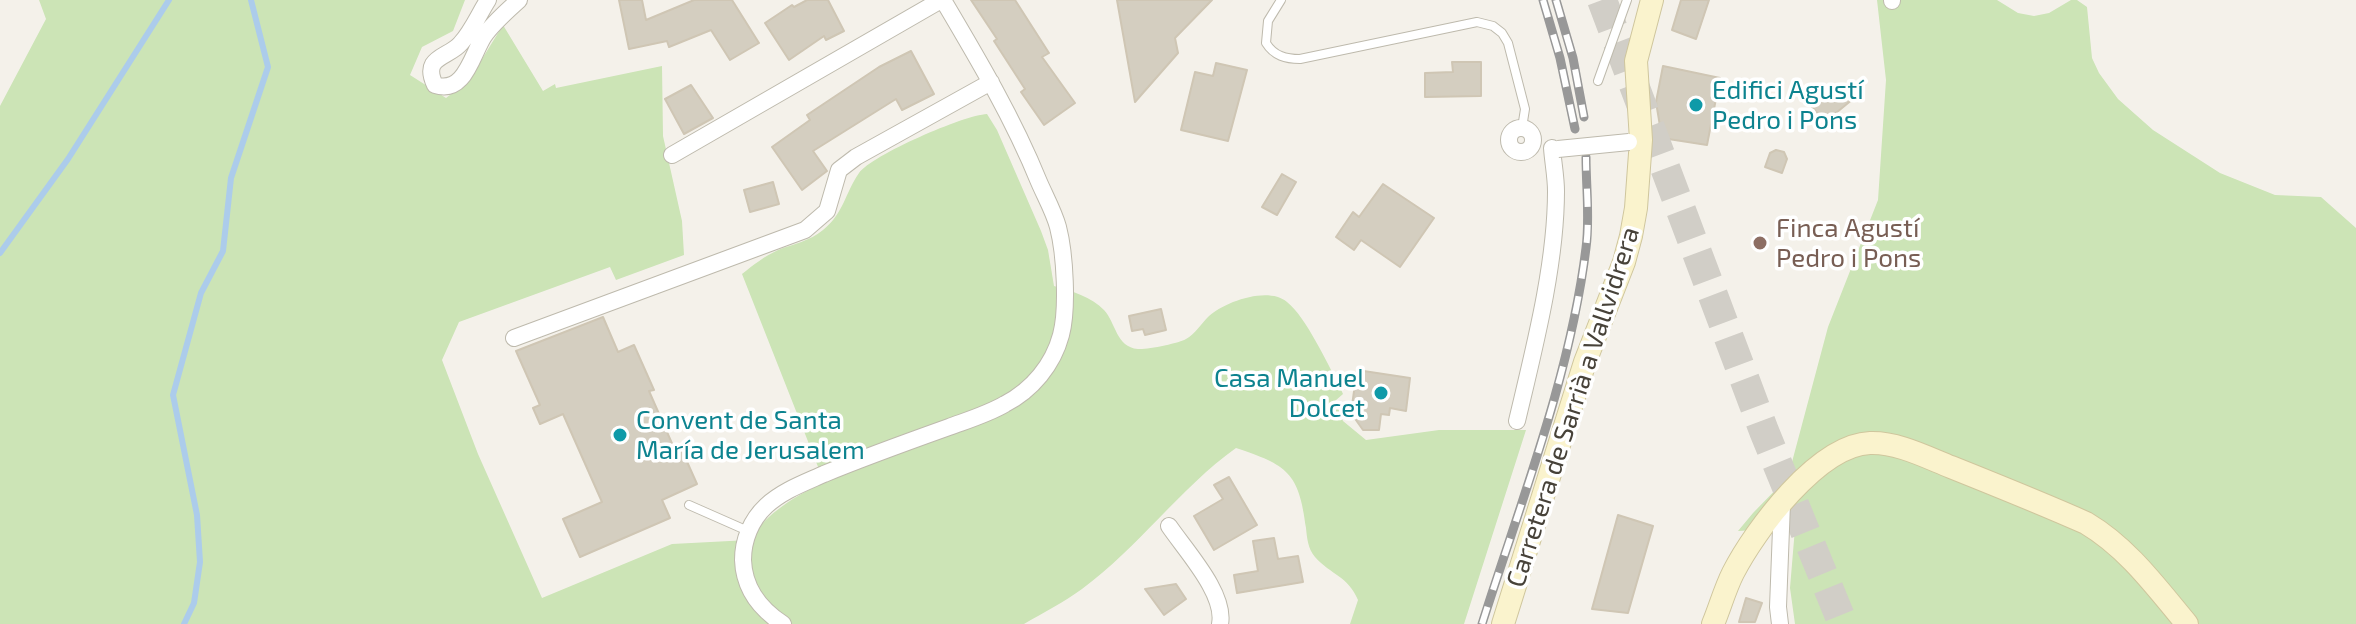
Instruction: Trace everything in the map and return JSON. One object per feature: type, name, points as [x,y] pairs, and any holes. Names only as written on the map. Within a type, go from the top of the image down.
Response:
[{"type":"main road","name":"Carretera de Sarrià a Vallvidrera","points":[[1503,624],[1585,362],[1624,262],[1636,208],[1636,61],[1652,0]]},
{"type":"main road","points":[[1713,624],[1732,575],[1755,537],[1782,503],[1816,469],[1842,450],[1858,444],[1885,443],[2041,503],[2095,528],[2130,556],[2187,624]]},
{"type":"street","points":[[488,0],[459,46],[438,57],[432,67],[431,77],[435,85],[449,85],[466,73],[484,36],[519,0]]},
{"type":"street","points":[[672,155],[942,0],[991,82],[1032,163],[1058,227],[1064,317],[1055,352],[1035,382],[1008,403],[793,488],[768,504],[749,531],[744,551],[746,579],[760,605],[783,624]]},
{"type":"street","points":[[514,338],[805,230],[827,211],[839,170],[856,157],[991,82]]},
{"type":"street","points":[[1522,128],[1530,132],[1533,143],[1555,148],[1635,141]]},
{"type":"street","points":[[1517,421],[1536,338],[1553,238],[1555,148]]},
{"type":"street","points":[[1780,624],[1782,503]]},
{"type":"street","points":[[1169,526],[1217,596],[1222,610],[1220,624]]},
{"type":"lane","points":[[1281,0],[1268,21],[1266,43],[1278,55],[1289,59],[1477,22],[1493,26],[1508,43],[1525,109],[1522,128]]},
{"type":"lane","points":[[1598,81],[1627,0]]},
{"type":"lane","points":[[689,505],[749,531]]},
{"type":"green space","points":[[39,0],[465,0],[453,31],[422,47],[410,75],[446,98],[469,80],[503,25],[543,91],[555,84],[556,88],[662,66],[663,136],[682,221],[684,255],[616,280],[610,267],[459,322],[442,360],[478,454],[542,598],[672,544],[749,540],[782,506],[824,482],[742,274],[773,252],[807,240],[823,230],[836,217],[854,180],[867,165],[919,137],[987,114],[1041,231],[1048,250],[1054,286],[1099,305],[1125,344],[1138,349],[1183,341],[1224,306],[1258,296],[1279,297],[1301,318],[1339,385],[1343,394],[1335,401],[1343,421],[1366,440],[1439,430],[1526,430],[1464,624],[1350,624],[1358,600],[1349,586],[1321,563],[1311,550],[1299,494],[1288,473],[1267,460],[1236,448],[1196,481],[1102,573],[1075,594],[1024,624],[0,624],[0,106],[46,19]]},
{"type":"green space","points":[[1877,0],[1997,0],[2018,13],[2034,16],[2049,13],[2071,0],[2077,0],[2087,7],[2092,58],[2099,73],[2118,99],[2153,130],[2220,173],[2275,195],[2321,197],[2356,228],[2356,624],[1795,624],[1790,588],[1795,528],[1738,531],[1788,477],[1828,327],[1878,200],[1886,80]]},
{"type":"building","points":[[619,0],[642,0],[646,20],[694,0],[732,0],[759,43],[730,60],[711,30],[669,47],[667,41],[629,49]]},
{"type":"building","points":[[807,0],[828,0],[844,31],[826,40],[824,36],[789,60],[765,23],[792,5],[794,7]]},
{"type":"building","points":[[971,0],[1015,0],[1049,53],[1042,57],[1075,103],[1044,125],[1021,92],[1025,89]]},
{"type":"building","points":[[1117,0],[1212,0],[1175,38],[1178,53],[1135,102]]},
{"type":"building","points":[[1681,0],[1709,0],[1696,39],[1672,30]]},
{"type":"building","points":[[911,51],[934,94],[902,110],[896,99],[813,151],[827,171],[802,190],[772,147],[810,120],[807,115],[879,67]]},
{"type":"building","points":[[1452,62],[1481,62],[1481,96],[1425,97],[1425,73],[1453,72]]},
{"type":"building","points":[[1216,63],[1247,70],[1228,141],[1181,130],[1195,72],[1213,76]]},
{"type":"building","name":"Edifici Agustí Pedro i Pons","points":[[1663,66],[1720,78],[1707,145],[1662,138],[1656,102]]},
{"type":"building","points":[[691,85],[713,118],[684,134],[665,99]]},
{"type":"building","points":[[1826,88],[1859,94],[1825,122],[1812,107],[1822,99]]},
{"type":"building","points":[[1776,150],[1784,152],[1787,159],[1782,173],[1765,167],[1770,153]]},
{"type":"building","points":[[1282,174],[1296,182],[1277,215],[1262,207]]},
{"type":"building","points":[[773,182],[779,204],[750,212],[744,190]]},
{"type":"building","points":[[1383,184],[1434,218],[1400,267],[1361,240],[1354,250],[1336,237],[1353,212],[1359,217]]},
{"type":"building","points":[[1161,309],[1166,330],[1145,335],[1143,329],[1132,331],[1129,316]]},
{"type":"building","name":"Convent de Santa María de Jerusalem","points":[[603,317],[618,352],[634,345],[654,390],[649,391],[674,448],[680,446],[697,484],[662,500],[670,518],[580,557],[563,519],[602,502],[563,414],[540,424],[533,408],[540,405],[516,351]]},
{"type":"building","name":"Casa Manuel Dolcet","points":[[1357,370],[1410,378],[1406,411],[1390,408],[1389,415],[1381,414],[1379,430],[1363,430],[1351,413]]},
{"type":"building","points":[[1229,477],[1257,525],[1214,550],[1194,516],[1223,499],[1214,485]]},
{"type":"building","points":[[1618,515],[1653,526],[1628,613],[1592,609]]},
{"type":"building","points":[[1274,538],[1278,559],[1298,556],[1303,582],[1237,593],[1234,575],[1258,571],[1253,541]]},
{"type":"building","points":[[1176,584],[1186,599],[1164,615],[1145,589]]},
{"type":"building","points":[[1746,598],[1762,603],[1755,622],[1739,622]]},
{"type":"waterway","points":[[0,253],[68,159],[169,0]]},
{"type":"waterway","points":[[184,624],[194,603],[200,562],[197,515],[173,395],[201,293],[223,251],[231,178],[268,67],[251,0]]},
{"type":"tunnel","points":[[1602,0],[1764,431],[1843,624]]},
{"type":"railway","points":[[1543,0],[1560,58],[1575,129]]},
{"type":"railway","points":[[1556,0],[1573,58],[1584,117]]},
{"type":"railway","points":[[1482,624],[1543,438],[1579,296],[1587,237],[1586,157]]},
{"type":"place","name":"Edifici Agustí Pedro i Pons","points":[[1696,105]]},
{"type":"place","name":"Finca Agustí Pedro i Pons","points":[[1760,243]]},
{"type":"place","name":"Casa Manuel Dolcet","points":[[1381,393]]},
{"type":"place","name":"Convent de Santa María de Jerusalem","points":[[620,435]]}]
